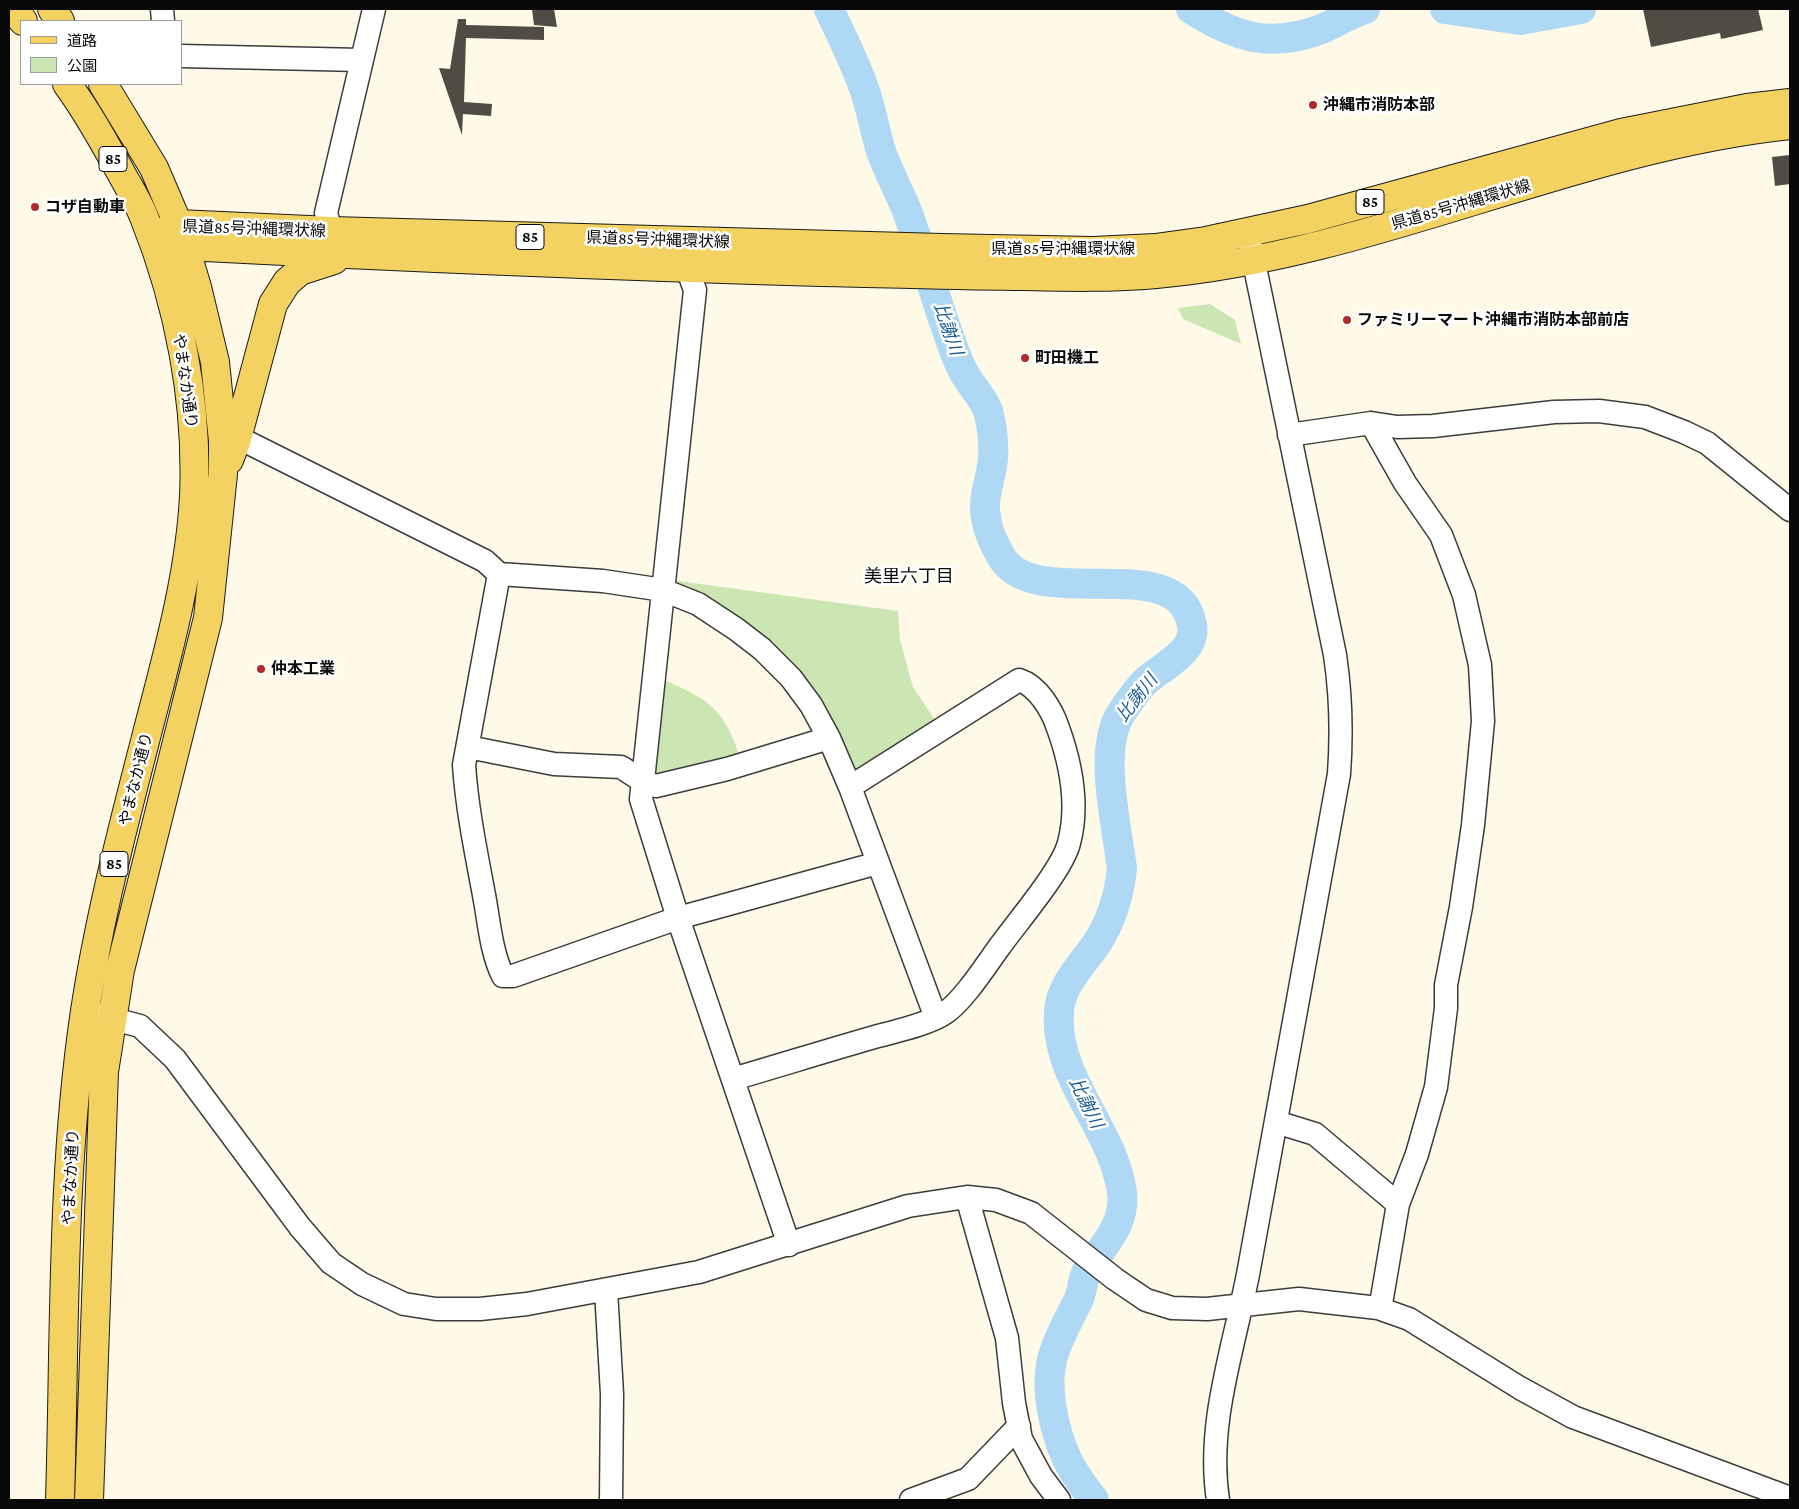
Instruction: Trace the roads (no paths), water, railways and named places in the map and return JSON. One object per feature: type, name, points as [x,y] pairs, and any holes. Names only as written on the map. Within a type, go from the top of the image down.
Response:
[{"type":"main road","points":[[14,9],[22,20]]},
{"type":"main road","points":[[52,9],[59,20]]},
{"type":"main road","name":"やまなか通り","points":[[60,1500],[68,1220],[76,1078],[85,1011],[104,903],[169,650],[183,578],[194,498],[194,446],[186,368],[171,298],[143,213],[110,153],[68,85]]},
{"type":"main road","name":"やまなか通り","points":[[89,1500],[104,1072],[110,1019],[120,970],[208,618],[223,474],[223,441],[215,362],[182,235],[154,168],[110,86]]},
{"type":"main road","name":"県道85号沖縄環状線","points":[[152,238],[182,235],[331,232],[881,247],[1094,250],[1155,248],[1249,232],[1308,219],[1621,133],[1747,108],[1790,103]]},
{"type":"main road","name":"県道85号沖縄環状線","points":[[182,235],[350,255],[954,276],[1094,277],[1156,274],[1253,261],[1315,248],[1628,155],[1752,129],[1790,125]]},
{"type":"main road","points":[[223,474],[236,442],[273,304],[287,282],[300,271],[350,255]]},
{"type":"street","points":[[331,232],[326,213],[374,9]]},
{"type":"street","points":[[182,56],[361,60]]},
{"type":"street","points":[[1218,1500],[1214,1472],[1219,1407],[1242,1305],[1276,1122],[1339,774],[1342,740],[1340,685],[1336,654],[1253,261],[1249,232]]},
{"type":"street","points":[[688,241],[687,268],[695,290],[641,799],[678,918],[789,1245]]},
{"type":"street","points":[[1289,434],[1371,423],[1397,426],[1433,426],[1554,412],[1599,411],[1645,418],[1684,432],[1707,443],[1790,510]]},
{"type":"street","points":[[1371,423],[1405,483],[1441,536],[1464,594],[1480,665],[1483,721],[1473,825],[1461,907],[1446,985],[1446,1008],[1436,1087],[1417,1154],[1398,1204],[1382,1298],[1378,1308]]},
{"type":"street","points":[[236,442],[249,443],[485,561],[499,574],[603,581],[663,590],[698,604],[762,648],[791,678],[811,705],[829,738],[850,787],[936,1018]]},
{"type":"street","points":[[499,574],[464,765],[466,792],[497,965],[503,976],[513,976],[678,918],[878,863]]},
{"type":"street","points":[[733,1079],[936,1018],[946,1013],[976,979],[1059,864],[1069,844],[1072,820],[1072,784],[1070,767],[1059,730],[1043,700],[1029,683],[1019,680],[1009,684],[850,787]]},
{"type":"street","points":[[468,747],[554,764],[621,767],[644,782],[656,786],[680,781],[829,738]]},
{"type":"street","points":[[85,1011],[140,1026],[175,1058],[300,1227],[331,1263],[362,1284],[404,1304],[436,1309],[480,1309],[527,1304],[699,1272],[908,1206],[966,1197],[996,1200],[1031,1213],[1079,1249],[1114,1279],[1146,1300],[1172,1308],[1207,1309],[1299,1298],[1378,1308],[1409,1319],[1520,1388],[1573,1417],[1790,1498]]},
{"type":"street","points":[[1276,1122],[1315,1134],[1398,1204]]},
{"type":"street","points":[[966,1197],[1007,1338],[1014,1403],[1021,1439],[1041,1476],[1059,1500]]},
{"type":"street","points":[[606,1290],[612,1394],[611,1500]]},
{"type":"street","points":[[912,1500],[968,1478],[1019,1426]]},
{"type":"waterway","name":"比謝川","points":[[829,9],[851,55],[865,91],[881,151],[907,211],[956,357],[988,411],[991,423],[993,453],[985,511],[990,534],[1002,558],[1020,574],[1045,581],[1074,584],[1135,585],[1161,590],[1181,602],[1192,625],[1192,634],[1184,650],[1147,680],[1129,701],[1120,715],[1114,730],[1110,749],[1110,769],[1113,811],[1122,869],[1119,889],[1107,926],[1073,975],[1060,1002],[1060,1036],[1065,1059],[1074,1081],[1108,1146],[1117,1169],[1122,1192],[1121,1214],[1117,1224],[1086,1273],[1080,1297],[1058,1341],[1050,1368],[1052,1409],[1062,1448],[1079,1480],[1094,1500]]},
{"type":"waterway","name":"比謝川","points":[[1191,9],[1223,27],[1239,33],[1271,39],[1288,38],[1324,28],[1365,9]]},
{"type":"waterway","name":"比謝川","points":[[1445,9],[1520,20],[1581,9]]},
{"type":"place","name":"沖縄市消防本部","points":[[1313,105]]},
{"type":"place","name":"コザ自動車","points":[[35,207]]},
{"type":"place","name":"ファミリーマート沖縄市消防本部前店","points":[[1347,320]]},
{"type":"place","name":"町田機工","points":[[1025,358]]},
{"type":"place","name":"仲本工業","points":[[261,669]]},
{"type":"district","name":"美里六丁目","points":[[909,576]]}]
